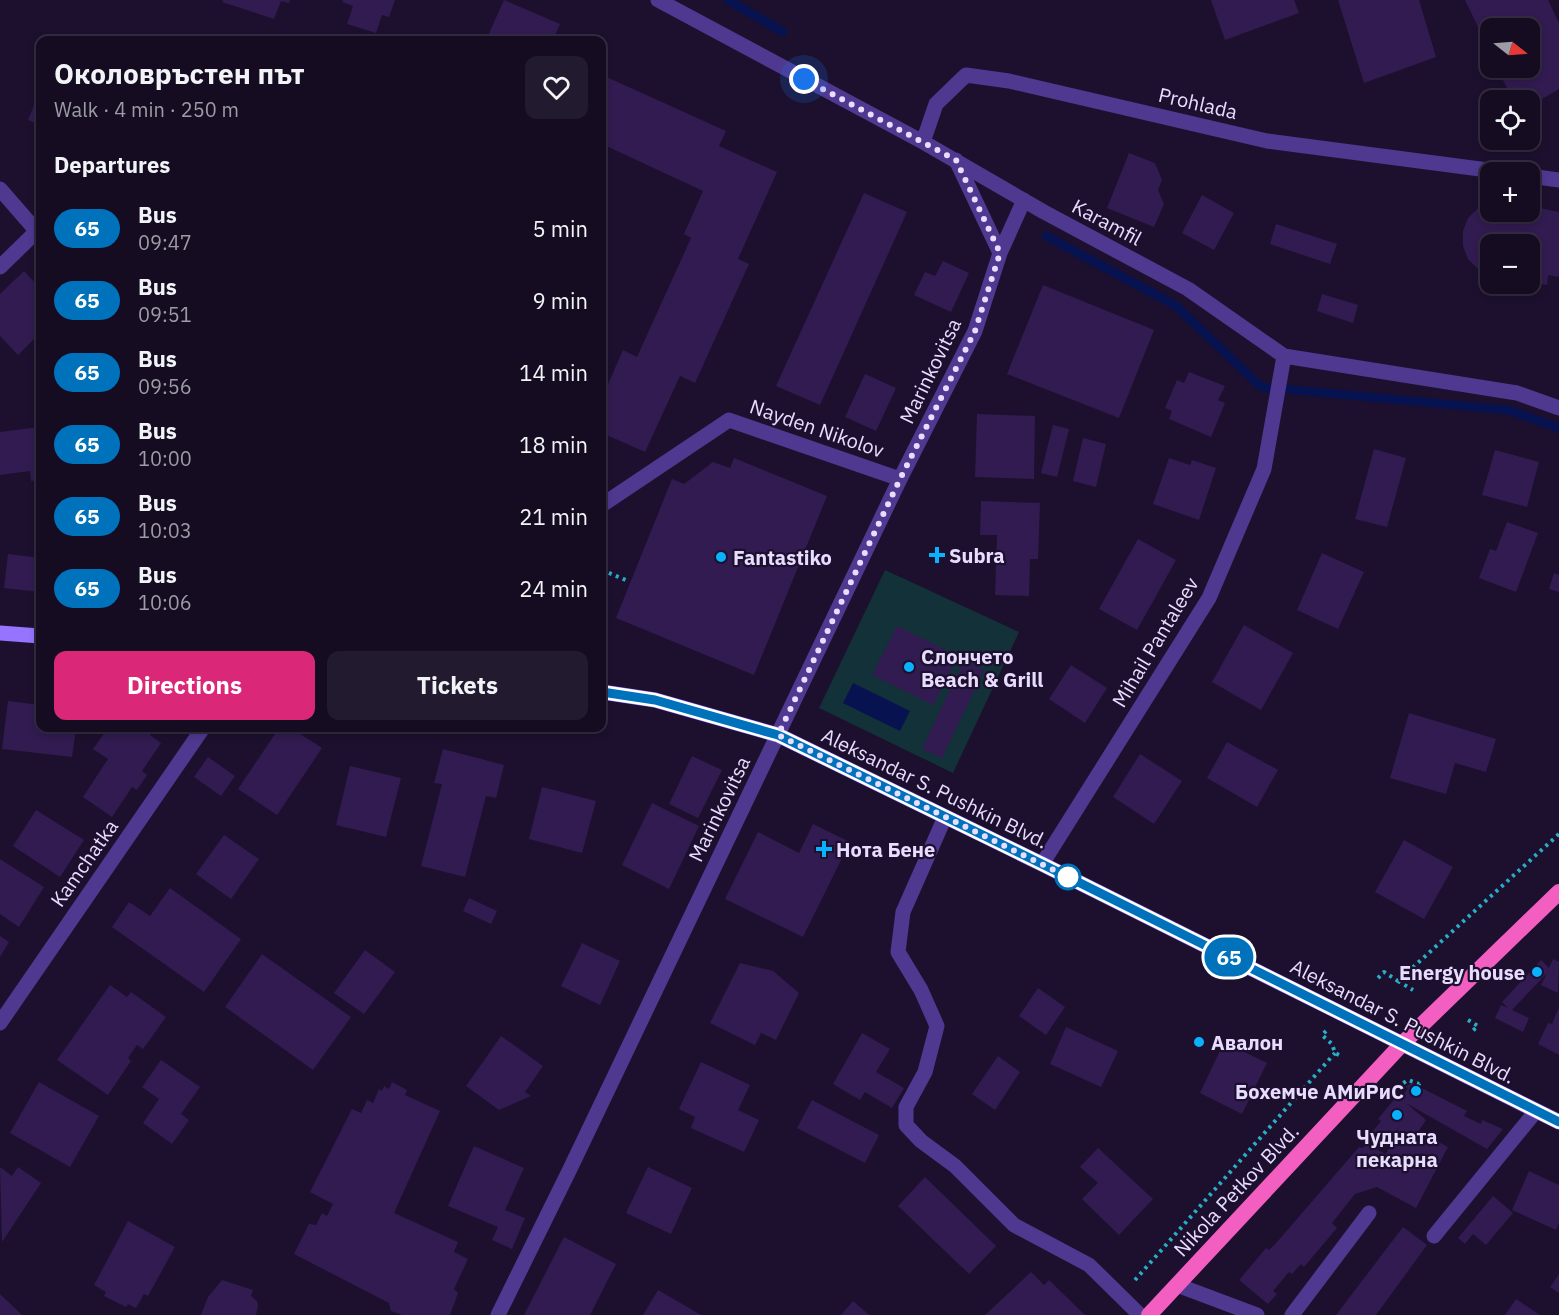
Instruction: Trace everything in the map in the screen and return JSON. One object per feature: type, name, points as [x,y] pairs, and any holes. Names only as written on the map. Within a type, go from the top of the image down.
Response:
[{"type":"highway","name":"Nikola Petkov Blvd.","points":[[1149,1315],[1402,1044],[1559,892]]},
{"type":"main road","points":[[0,633],[36,636]]},
{"type":"main road","name":"Aleksandar S. Pushkin Blvd.","points":[[606,693],[655,700],[778,735],[1559,1122]]},
{"type":"street","name":"Karamfil","points":[[658,0],[923,142],[1188,289],[1284,356],[1517,393],[1559,408]]},
{"type":"street","name":"Prohlada","points":[[923,142],[936,104],[966,75],[1009,81],[1267,141],[1480,169]]},
{"type":"street","points":[[956,160],[1000,253]]},
{"type":"street","points":[[1540,177],[1556,178]]},
{"type":"street","points":[[0,189],[36,230]]},
{"type":"street","name":"Marinkovitsa","points":[[498,1315],[900,479],[975,331],[1000,253],[1024,200]]},
{"type":"street","points":[[0,267],[36,236]]},
{"type":"street","name":"Mihail Pantaleev","points":[[1042,864],[1209,598],[1264,469],[1284,356]]},
{"type":"street","name":"Nayden Nikolov","points":[[606,502],[729,420],[900,479]]},
{"type":"street","name":"Kamchatka","points":[[0,1023],[200,732]]},
{"type":"street","points":[[945,817],[903,912],[898,952],[921,990],[937,1026],[925,1072],[906,1107],[906,1125],[921,1141],[954,1166],[1014,1224],[1089,1265],[1140,1315]]},
{"type":"street","points":[[1434,1236],[1536,1111]]},
{"type":"street","points":[[1292,1315],[1369,1213]]},
{"type":"street","points":[[1177,1285],[1257,1315]]},
{"type":"path","points":[[606,572],[627,581]]},
{"type":"path","points":[[1398,981],[1559,834]]},
{"type":"path","points":[[1378,978],[1384,972],[1413,990]]},
{"type":"path","points":[[1468,1020],[1478,1026],[1470,1033]]},
{"type":"path","points":[[1322,1035],[1332,1044],[1335,1053],[1341,1056]]},
{"type":"path","points":[[1120,1296],[1260,1141],[1335,1053]]},
{"type":"path","points":[[1397,1087],[1408,1080],[1419,1084],[1420,1081]]},
{"type":"green space","points":[[885,570],[1019,632],[953,773],[819,708]]},
{"type":"shaded area","points":[[853,683],[910,711],[900,731],[843,703]]},
{"type":"building","points":[[223,0],[290,0],[289,3],[281,1],[274,19],[222,2]]},
{"type":"building","points":[[343,0],[395,0],[389,17],[382,15],[376,33],[347,24],[353,6],[342,2]]},
{"type":"building","points":[[504,0],[560,24],[555,36],[488,36]]},
{"type":"building","points":[[1211,0],[1294,0],[1299,13],[1225,40]]},
{"type":"building","points":[[1338,0],[1419,0],[1436,57],[1364,83]]},
{"type":"building","points":[[1465,0],[1548,0],[1559,23],[1559,89],[1540,100],[1540,90],[1508,90],[1502,78],[1540,78],[1540,18],[1480,18],[1480,31]]},
{"type":"building","points":[[606,77],[726,131],[719,146],[777,172],[738,259],[749,264],[695,383],[680,376],[645,452],[606,435],[606,389],[623,350],[637,357],[691,238],[684,234],[703,191],[606,146]]},
{"type":"building","points":[[36,100],[36,123],[28,120]]},
{"type":"building","points":[[1129,153],[1155,163],[1162,180],[1158,190],[1164,204],[1154,227],[1107,208]]},
{"type":"building","points":[[864,193],[907,212],[820,405],[776,386]]},
{"type":"building","points":[[1202,195],[1234,213],[1214,250],[1182,233]]},
{"type":"building","points":[[1480,207],[1480,222],[1540,222],[1540,208],[1559,212],[1559,277],[1548,275],[1547,285],[1540,284],[1540,234],[1480,234],[1479,270],[1468,259],[1463,246],[1463,231],[1468,218]]},
{"type":"building","points":[[1276,224],[1337,244],[1330,264],[1270,244]]},
{"type":"building","points":[[943,261],[969,273],[951,312],[914,295],[925,272],[935,276]]},
{"type":"building","points":[[24,271],[36,284],[36,337],[18,355],[0,336],[0,294]]},
{"type":"building","points":[[1043,285],[1154,330],[1119,418],[1007,374]]},
{"type":"building","points":[[1322,294],[1358,305],[1353,323],[1317,311]]},
{"type":"building","points":[[1189,372],[1225,386],[1218,400],[1225,403],[1211,437],[1169,419],[1172,411],[1165,408],[1177,380],[1184,383]]},
{"type":"building","points":[[865,374],[896,388],[876,431],[845,417]]},
{"type":"building","points":[[977,414],[1035,416],[1034,479],[975,477]]},
{"type":"building","points":[[1053,425],[1069,429],[1057,477],[1041,473]]},
{"type":"building","points":[[36,428],[36,480],[31,481],[30,471],[0,475],[0,432]]},
{"type":"building","points":[[1083,438],[1106,444],[1096,487],[1073,481]]},
{"type":"building","points":[[1374,449],[1406,458],[1387,527],[1355,519]]},
{"type":"building","points":[[1495,450],[1539,462],[1527,507],[1482,495]]},
{"type":"building","name":"Fantastiko","points":[[734,458],[827,496],[754,675],[616,618],[672,479],[684,484],[713,462],[730,468]]},
{"type":"building","points":[[1169,458],[1190,465],[1192,460],[1216,468],[1199,520],[1153,504]]},
{"type":"building","points":[[981,501],[1040,503],[1038,559],[1030,559],[1029,596],[995,595],[997,535],[980,535]]},
{"type":"building","points":[[1507,522],[1538,533],[1516,592],[1479,578],[1490,549],[1496,551]]},
{"type":"building","points":[[1138,539],[1176,560],[1137,630],[1099,609]]},
{"type":"building","points":[[1322,553],[1364,572],[1338,629],[1297,610]]},
{"type":"building","points":[[8,554],[36,558],[36,592],[4,588]]},
{"type":"building","points":[[1554,573],[1559,575],[1559,592],[1549,589]]},
{"type":"building","points":[[1244,625],[1293,653],[1261,710],[1212,682]]},
{"type":"building","points":[[897,626],[958,656],[933,705],[872,675]]},
{"type":"building","points":[[964,660],[984,670],[942,758],[922,749]]},
{"type":"building","points":[[1071,665],[1107,688],[1085,723],[1049,699]]},
{"type":"building","points":[[8,701],[36,704],[36,732],[75,732],[72,757],[2,749]]},
{"type":"building","points":[[1409,713],[1496,739],[1486,772],[1455,763],[1446,794],[1390,778]]},
{"type":"building","points":[[105,732],[152,732],[150,735],[161,743],[142,771],[147,775],[137,790],[132,787],[112,817],[83,797],[108,759],[93,749]]},
{"type":"building","points":[[276,732],[297,732],[322,748],[277,815],[238,789]]},
{"type":"building","points":[[1227,742],[1278,770],[1257,807],[1207,778]]},
{"type":"building","points":[[443,749],[504,765],[496,798],[486,796],[465,877],[421,866],[442,784],[434,783]]},
{"type":"building","points":[[1140,754],[1182,781],[1154,824],[1113,797]]},
{"type":"building","points":[[692,756],[722,770],[698,818],[669,804]]},
{"type":"building","points":[[208,757],[235,776],[221,796],[194,777]]},
{"type":"building","points":[[350,766],[401,778],[386,837],[336,825]]},
{"type":"building","points":[[542,787],[596,801],[582,853],[529,839]]},
{"type":"building","points":[[652,803],[699,826],[669,889],[622,865]]},
{"type":"building","points":[[36,810],[84,840],[60,877],[13,846]]},
{"type":"building","points":[[813,824],[850,842],[803,937],[725,899],[758,832],[799,853]]},
{"type":"building","points":[[224,835],[259,859],[231,899],[196,874]]},
{"type":"building","points":[[1404,840],[1453,867],[1424,919],[1375,892]]},
{"type":"building","points":[[0,859],[44,887],[19,927],[0,914]]},
{"type":"building","points":[[170,888],[241,939],[204,992],[112,927],[129,902],[150,916]]},
{"type":"building","points":[[469,898],[497,911],[491,924],[463,911]]},
{"type":"building","points":[[0,936],[9,942],[0,957]]},
{"type":"building","points":[[582,943],[620,961],[600,1005],[561,986]]},
{"type":"building","points":[[365,950],[395,972],[364,1014],[334,993]]},
{"type":"building","points":[[262,954],[351,1017],[313,1070],[225,1007]]},
{"type":"building","points":[[1553,959],[1559,962],[1558,993],[1541,985],[1547,973],[1512,1010],[1529,1018],[1523,1032],[1495,1018],[1501,1005],[1508,1008],[1502,1002],[1541,960],[1549,968]]},
{"type":"building","points":[[740,963],[773,971],[799,993],[776,1040],[761,1033],[755,1045],[710,1023]]},
{"type":"building","points":[[110,985],[127,997],[131,992],[166,1017],[143,1049],[137,1045],[128,1058],[131,1061],[108,1095],[57,1060]]},
{"type":"building","points":[[1038,988],[1065,1007],[1046,1035],[1019,1016]]},
{"type":"building","points":[[1559,1007],[1559,1055],[1538,1044],[1548,1023],[1552,1024]]},
{"type":"building","points":[[1066,1027],[1118,1051],[1101,1087],[1050,1064]]},
{"type":"building","points":[[862,1033],[890,1049],[876,1072],[904,1088],[892,1108],[865,1092],[860,1100],[833,1084]]},
{"type":"building","points":[[501,1036],[543,1066],[525,1092],[531,1096],[499,1110],[466,1086]]},
{"type":"building","points":[[1224,1042],[1267,1063],[1242,1114],[1200,1093]]},
{"type":"building","points":[[998,1056],[1020,1072],[995,1110],[972,1094]]},
{"type":"building","points":[[161,1060],[200,1087],[181,1114],[189,1120],[172,1144],[143,1123],[159,1099],[142,1087]]},
{"type":"building","points":[[701,1062],[750,1085],[738,1110],[759,1120],[744,1152],[691,1128],[695,1117],[679,1109]]},
{"type":"building","points":[[39,1082],[99,1116],[70,1167],[10,1133]]},
{"type":"building","points":[[392,1082],[407,1090],[405,1095],[440,1111],[394,1213],[458,1242],[454,1252],[468,1259],[454,1289],[458,1293],[450,1315],[402,1315],[391,1311],[389,1303],[294,1254],[309,1224],[316,1225],[322,1213],[327,1216],[333,1204],[310,1192],[352,1109],[361,1113],[367,1100],[373,1103],[379,1089],[382,1091],[384,1086],[389,1089]]},
{"type":"building","points":[[1412,1083],[1467,1111],[1464,1116],[1481,1124],[1482,1120],[1503,1129],[1487,1149],[1406,1103],[1426,1120],[1416,1135],[1421,1138],[1423,1134],[1448,1147],[1416,1208],[1377,1187],[1355,1194],[1332,1223],[1337,1228],[1304,1267],[1301,1264],[1292,1274],[1289,1272],[1273,1291],[1277,1294],[1268,1304],[1239,1280],[1266,1248],[1269,1250],[1277,1242],[1359,1147],[1363,1148],[1366,1144],[1386,1154],[1399,1127],[1385,1146],[1368,1137],[1381,1121],[1378,1119],[1397,1096],[1400,1099],[1408,1088],[1405,1087]]},
{"type":"building","points":[[812,1100],[879,1135],[865,1163],[797,1128]]},
{"type":"building","points":[[474,1146],[524,1168],[505,1210],[525,1218],[512,1249],[492,1240],[498,1227],[448,1206]]},
{"type":"building","points":[[1098,1148],[1153,1199],[1119,1235],[1082,1199],[1098,1183],[1080,1167]]},
{"type":"building","points":[[0,1167],[12,1176],[18,1167],[41,1183],[2,1242]]},
{"type":"building","points":[[648,1167],[692,1188],[671,1234],[626,1213]]},
{"type":"building","points":[[1529,1171],[1559,1185],[1559,1223],[1556,1230],[1512,1210]]},
{"type":"building","points":[[925,1177],[996,1246],[969,1274],[898,1206]]},
{"type":"building","points":[[1493,1196],[1513,1213],[1486,1245],[1473,1234],[1465,1244],[1458,1238]]},
{"type":"building","points":[[128,1221],[175,1247],[148,1296],[144,1294],[136,1308],[128,1304],[126,1307],[104,1296],[106,1292],[94,1285]]},
{"type":"building","points":[[1403,1227],[1427,1245],[1376,1315],[1336,1315]]},
{"type":"building","points":[[564,1237],[616,1264],[590,1315],[524,1315]]},
{"type":"building","points":[[1031,1272],[1044,1285],[1049,1280],[1085,1315],[985,1315]]},
{"type":"building","points":[[1559,1274],[1559,1293],[1550,1287]]},
{"type":"building","points":[[222,1280],[253,1290],[251,1296],[257,1301],[258,1306],[256,1315],[201,1315],[208,1297]]},
{"type":"building","points":[[658,1290],[701,1315],[643,1315]]},
{"type":"building","points":[[0,1294],[22,1315],[0,1315]]},
{"type":"building","points":[[1516,1299],[1540,1315],[1505,1315]]},
{"type":"building","points":[[853,1301],[869,1315],[841,1315]]},
{"type":"waterway","points":[[728,0],[783,32]]},
{"type":"waterway","points":[[1046,236],[1175,305],[1261,387],[1508,410],[1559,428]]},
{"type":"bus line","name":"65","points":[[606,693],[655,700],[778,735],[1559,1122]]},
{"type":"place","name":"Subra","points":[[937,555]]},
{"type":"place","name":"Fantastiko","points":[[721,557]]},
{"type":"place","name":"Слончето Beach & Grill","points":[[909,667]]},
{"type":"place","name":"Нота Бене","points":[[824,849]]},
{"type":"place","name":"Energy house","points":[[1537,972]]},
{"type":"place","name":"Авалон","points":[[1199,1042]]},
{"type":"place","name":"Бохемче АМиРиС","points":[[1416,1091]]},
{"type":"place","name":"Чудната пекарна","points":[[1397,1115]]},
{"type":"route","points":[[804,79],[956,160],[1000,253],[975,331],[900,479],[778,735],[1068,877]]}]
